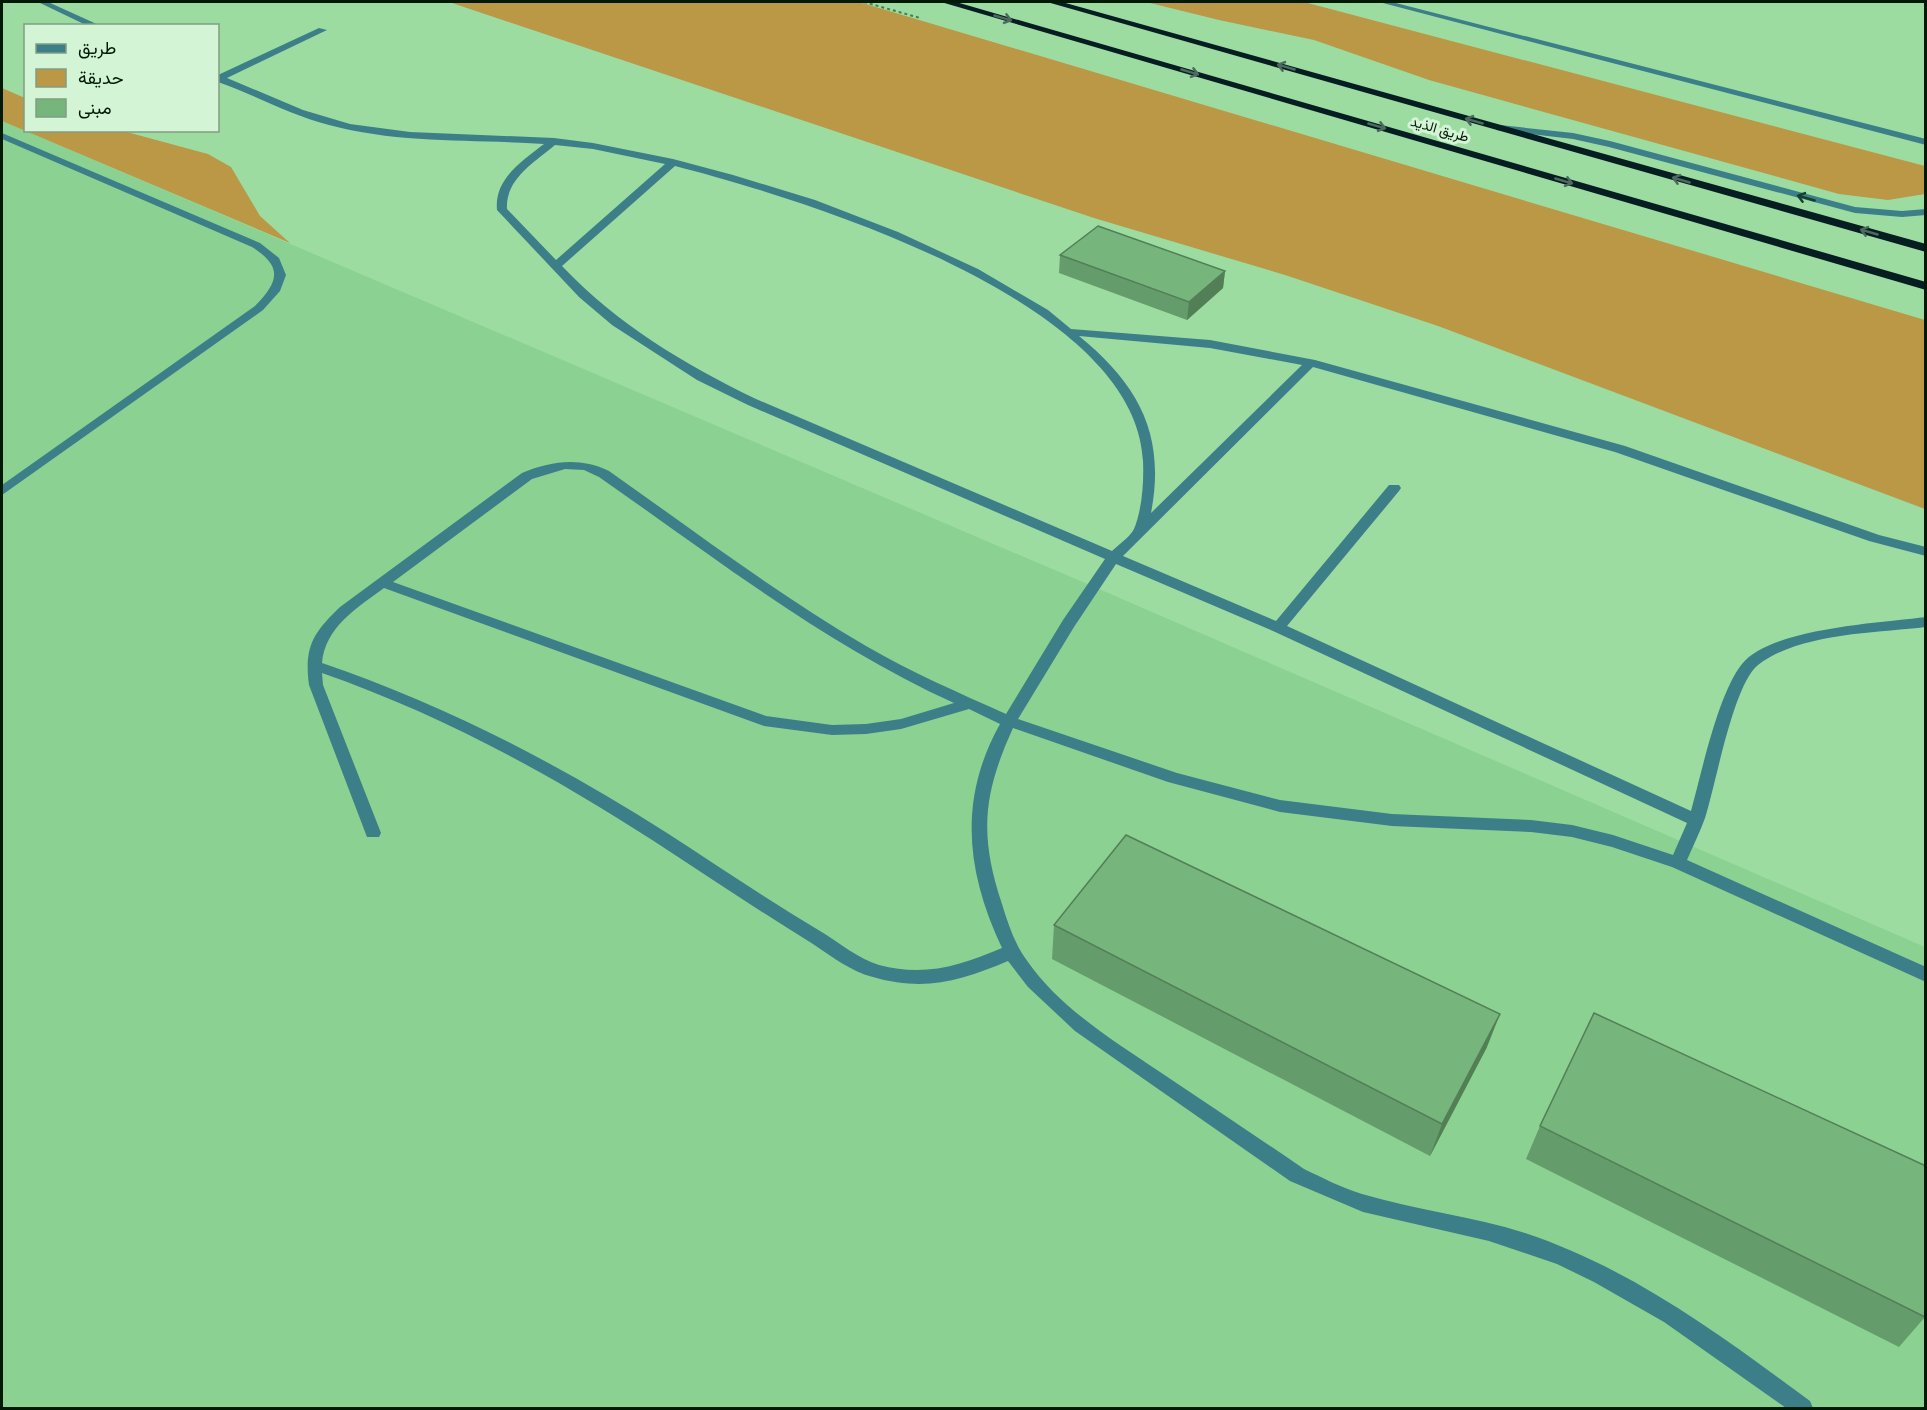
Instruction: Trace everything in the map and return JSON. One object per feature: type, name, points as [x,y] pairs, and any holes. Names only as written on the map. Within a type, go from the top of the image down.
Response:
[{"type":"highway","name":"طريق الذيد","points":[[946,2],[1926,286]]},
{"type":"highway","name":"طريق الذيد","points":[[1052,2],[1926,248]]},
{"type":"lane","points":[[42,2],[92,24]]},
{"type":"lane","points":[[1383,2],[1926,142]]},
{"type":"lane","points":[[219,78],[322,30]]},
{"type":"lane","points":[[219,78],[305,115],[352,128],[419,135],[554,141],[673,162],[757,184],[898,236],[987,280],[1073,332],[1120,382],[1137,410],[1147,440],[1152,470],[1140,531]]},
{"type":"lane","points":[[1500,128],[1555,134],[1610,144],[1855,210],[1902,214],[1926,212]]},
{"type":"lane","points":[[2,136],[256,245],[270,252],[282,272],[280,284],[259,309],[2,491]]},
{"type":"lane","points":[[554,141],[505,186],[500,202],[508,218],[583,295],[616,323],[701,377],[752,402],[1278,627],[1696,820]]},
{"type":"lane","points":[[555,266],[673,162]]},
{"type":"lane","points":[[1073,332],[1210,344],[1311,363],[1620,449],[1874,537],[1926,552]]},
{"type":"lane","points":[[1311,363],[1115,556],[1092,586],[1008,721],[991,755],[981,791],[977,830],[987,889],[1011,952],[1032,981],[1089,1031],[1297,1174],[1333,1193],[1372,1206],[1470,1226],[1529,1244],[1595,1273],[1660,1308],[1803,1408]]},
{"type":"lane","points":[[373,833],[316,685],[313,664],[316,645],[328,627],[345,610],[527,476],[554,466],[582,465],[604,474],[799,610],[861,649],[969,704],[1008,721],[1174,778],[1280,806],[1347,816],[1531,826],[1572,831],[1635,848],[1678,863],[1926,975]]},
{"type":"lane","points":[[1278,627],[1394,488]]},
{"type":"lane","points":[[383,582],[764,721],[832,730],[866,729],[901,724],[969,704]]},
{"type":"lane","points":[[1678,863],[1696,820],[1732,692],[1740,675],[1754,661],[1787,644],[1926,622]]},
{"type":"lane","points":[[313,664],[385,688],[506,744],[565,777],[871,970],[898,978],[928,980],[958,974],[1011,952]]},
{"type":"shaded area","points":[[2,121],[1092,586],[1925,947],[1925,1408],[2,1408]]},
{"type":"green space","points":[[449,2],[859,2],[1925,320],[1925,509],[1438,326],[1285,275],[1094,218]]},
{"type":"green space","points":[[1146,2],[1304,2],[1925,166],[1925,194],[1888,200],[1839,194],[1429,80],[1314,40]]},
{"type":"green space","points":[[2,88],[24,98],[24,130],[2,121]]},
{"type":"green space","points":[[28,132],[127,132],[208,154],[231,167],[260,216],[290,243]]},
{"type":"building","points":[[1098,226],[1225,271],[1189,302],[1060,255]]},
{"type":"building","points":[[1126,835],[1500,1014],[1442,1124],[1054,925]]},
{"type":"building","points":[[1594,1013],[1926,1166],[1925,1317],[1540,1126]]}]
